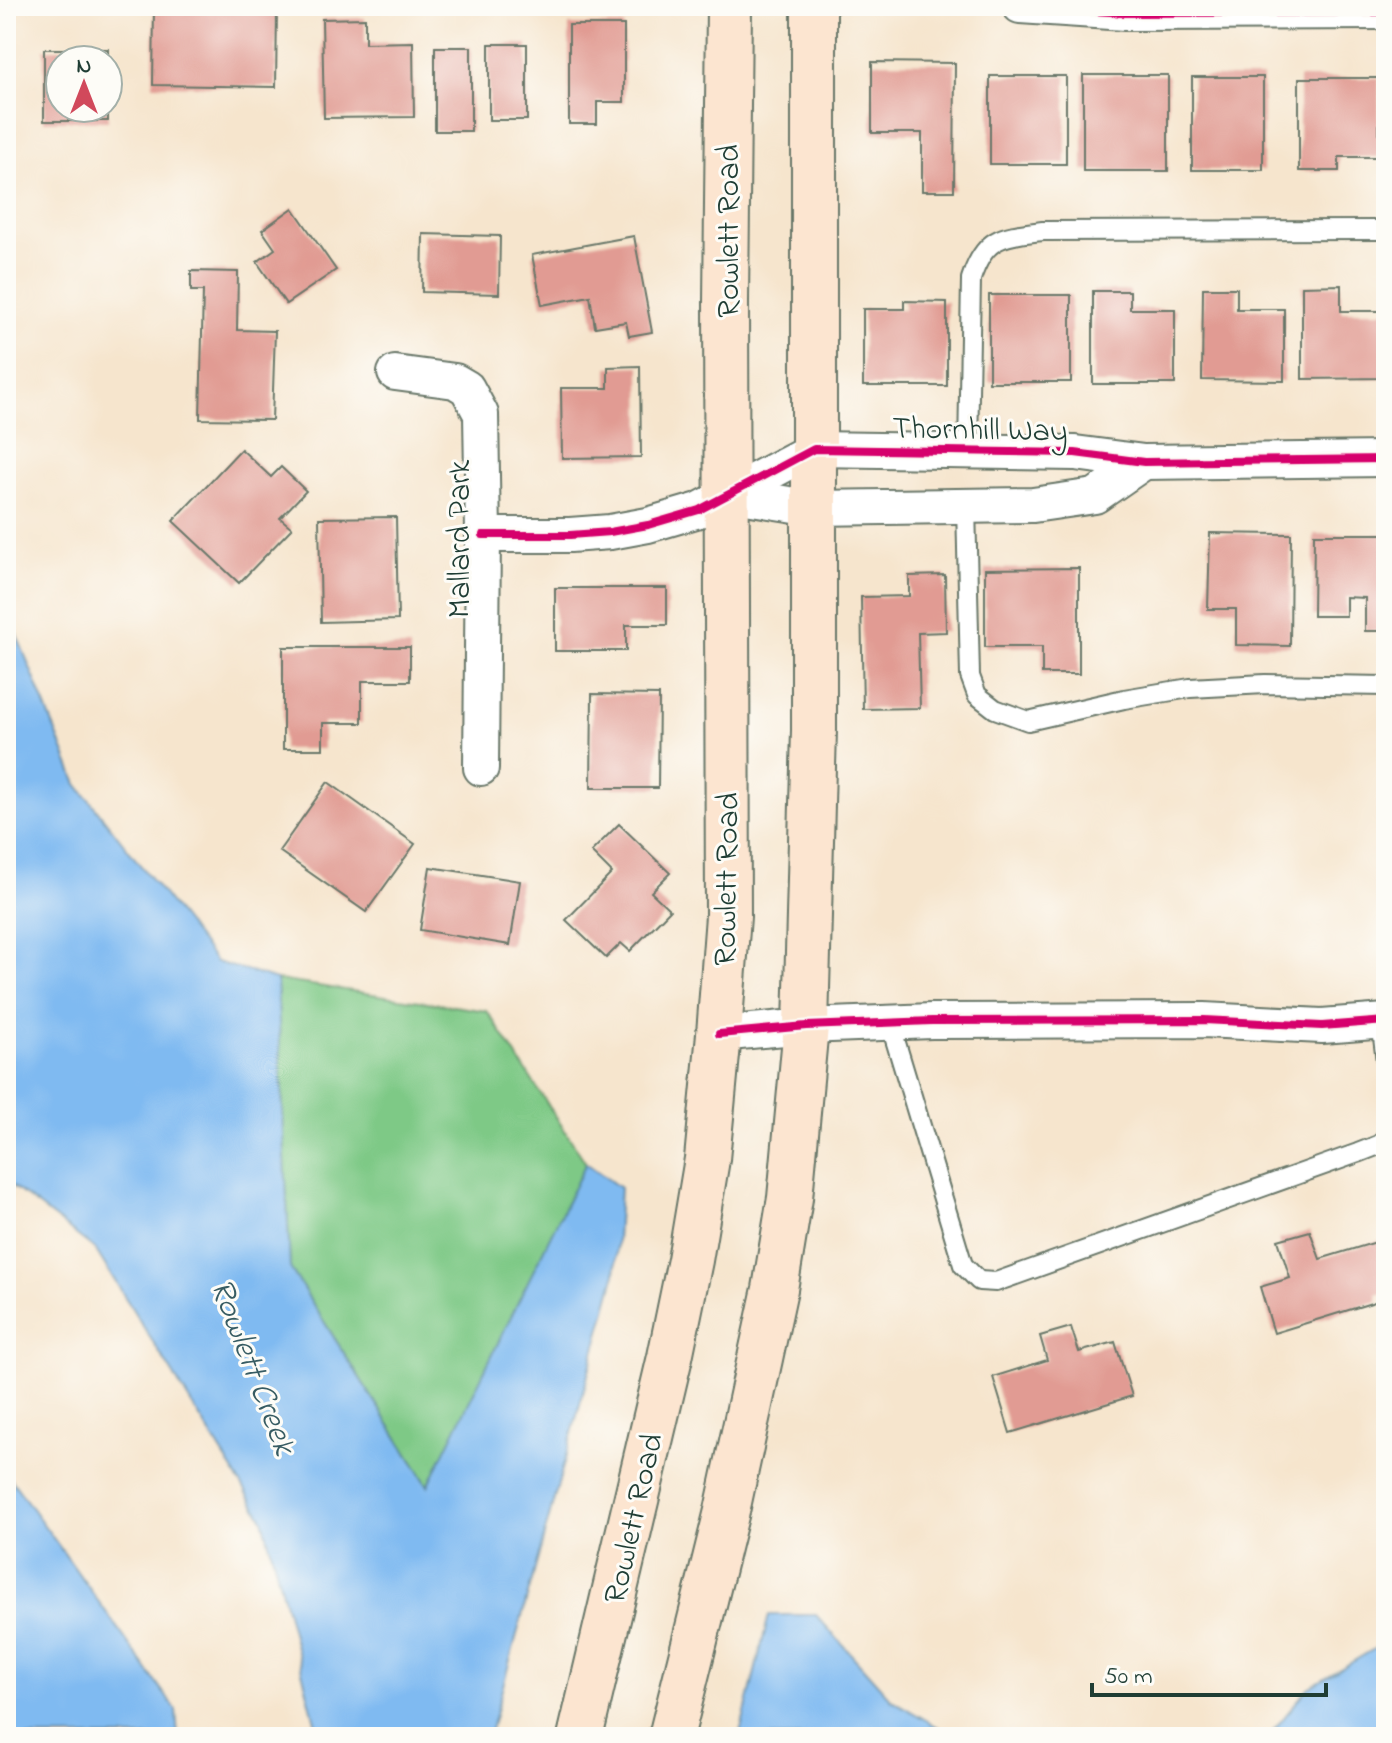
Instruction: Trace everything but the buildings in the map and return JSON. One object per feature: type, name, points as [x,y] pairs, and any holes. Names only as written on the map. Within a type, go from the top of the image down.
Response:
[{"type":"main road","name":"Rowlett Road","points":[[580,1737],[690,1260],[707,1159],[719,1034],[728,916],[729,6]]},
{"type":"main road","points":[[671,1737],[727,1511],[775,1289],[790,1198],[806,1026],[814,730],[814,6]]},
{"type":"street","points":[[1020,6],[1386,12]]},
{"type":"street","name":"Mallard Park","points":[[395,373],[455,381],[467,388],[481,414],[481,768]]},
{"type":"street","name":"Thornhill Way","points":[[483,535],[610,532],[648,525],[699,510],[814,449],[1075,453],[1144,462],[1386,459]]},
{"type":"street","points":[[727,494],[814,508],[1033,505],[1095,496],[1144,462]]},
{"type":"street","points":[[719,1034],[890,1023],[1204,1020],[1322,1026],[1384,1021]]},
{"type":"lane","points":[[968,451],[971,279],[979,255],[1006,235],[1043,231],[1386,230]]},
{"type":"lane","points":[[966,505],[970,676],[977,695],[995,709],[1028,721],[1190,688],[1265,684],[1386,686]]},
{"type":"lane","points":[[1384,1021],[1386,1062]]},
{"type":"lane","points":[[890,1023],[963,1265],[979,1281],[996,1282],[1358,1153],[1381,1144],[1386,1136]]},
{"type":"green space","points":[[277,980],[487,1011],[586,1163],[429,1487],[290,1268]]},
{"type":"water","name":"Rowlett Creek","points":[[6,608],[77,784],[216,962],[277,980],[290,1268],[428,1486],[586,1163],[620,1188],[615,1276],[489,1737],[319,1737],[263,1519],[95,1249],[6,1181]]},
{"type":"water","points":[[6,1472],[176,1710],[178,1737],[6,1737]]},
{"type":"water","points":[[769,1615],[816,1615],[892,1700],[955,1737],[739,1737]]},
{"type":"water","points":[[1386,1642],[1386,1737],[1268,1737],[1308,1688]]},
{"type":"cycle path","points":[[1020,6],[1125,13],[1386,12]]},
{"type":"cycle path","points":[[483,535],[570,535],[648,525],[699,510],[814,449],[1075,453],[1144,462],[1386,459]]},
{"type":"cycle path","points":[[719,1034],[806,1026],[932,1021],[1204,1020],[1322,1026],[1386,1021]]}]
